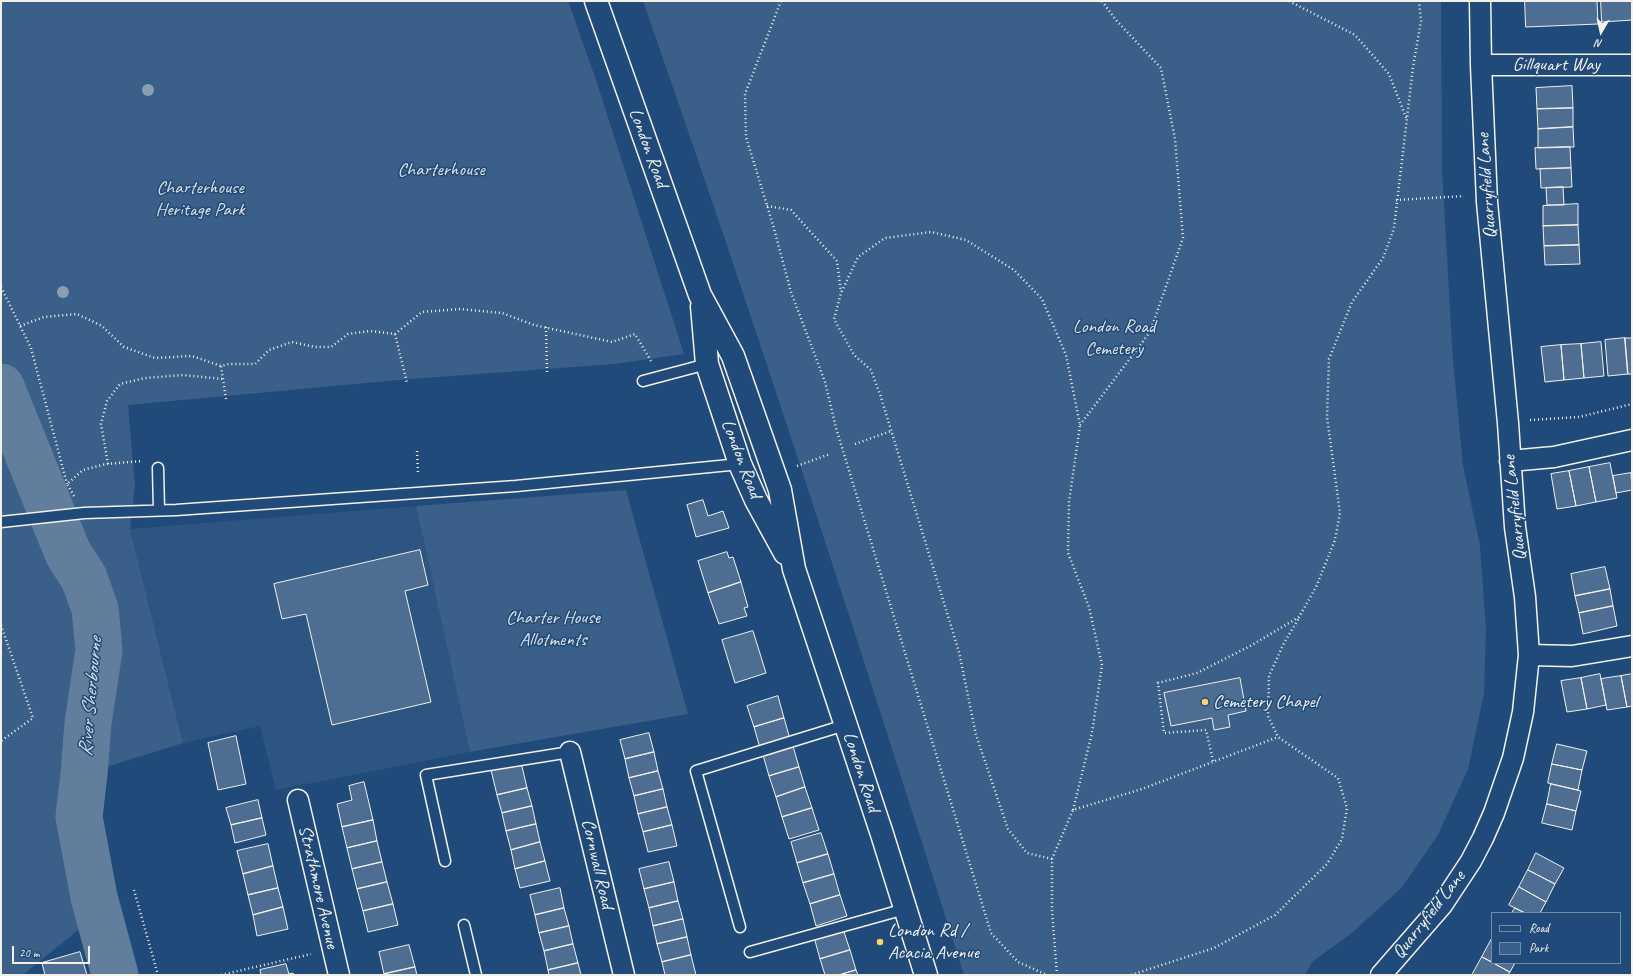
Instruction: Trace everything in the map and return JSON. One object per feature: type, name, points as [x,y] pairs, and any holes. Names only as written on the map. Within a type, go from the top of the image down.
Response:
[{"type":"highway","name":"London Road","points":[[596,1],[700,295],[733,356],[780,490],[794,569],[926,975]]},
{"type":"highway","name":"London Road","points":[[700,295],[707,364],[740,464],[756,500],[794,569]]},
{"type":"street","name":"Quarryfield Lane","points":[[1381,975],[1442,905],[1471,861],[1494,813],[1513,758],[1523,712],[1530,655],[1525,597],[1515,527],[1508,423],[1486,195],[1480,65],[1480,1]]},
{"type":"street","name":"Gillquart Way","points":[[1480,65],[1632,65]]},
{"type":"street","points":[[1510,461],[1554,457],[1632,440]]},
{"type":"street","points":[[1530,655],[1572,656],[1632,646]]},
{"type":"street","name":"Cornwall Road","points":[[570,752],[624,975]]},
{"type":"street","name":"Strathmore Avenue","points":[[298,800],[339,975]]},
{"type":"lane","points":[[643,381],[707,364]]},
{"type":"lane","points":[[5,522],[84,513],[159,510],[524,486],[740,464]]},
{"type":"lane","points":[[158,468],[159,510]]},
{"type":"lane","points":[[740,927],[696,771],[845,725]]},
{"type":"lane","points":[[445,861],[426,775],[570,752]]},
{"type":"lane","points":[[750,952],[905,908]]},
{"type":"lane","points":[[464,925],[476,975]]},
{"type":"path","points":[[781,1],[745,94],[746,137],[768,206],[792,292],[825,382],[836,428],[991,933],[1018,962],[1047,975]]},
{"type":"path","points":[[1080,424],[1150,332],[1183,238],[1175,139],[1161,68],[1115,19],[1102,1]]},
{"type":"path","points":[[1289,1],[1355,35],[1389,74],[1407,120]]},
{"type":"path","points":[[1131,975],[1214,948],[1274,915],[1327,864],[1342,839],[1347,808],[1338,778],[1278,737],[1268,716],[1269,676],[1284,643],[1319,581],[1335,540],[1340,512],[1327,417],[1329,359],[1352,302],[1383,258],[1394,228],[1396,200],[1413,67],[1421,21],[1419,1]]},
{"type":"path","points":[[1396,200],[1486,195]]},
{"type":"path","points":[[768,206],[791,210],[837,261],[841,293]]},
{"type":"path","points":[[1052,859],[1027,853],[1008,829],[976,735],[959,652],[871,370],[854,355],[834,320],[841,293],[858,257],[885,238],[931,232],[966,240],[1014,270],[1042,299],[1066,355],[1080,424],[1069,502],[1068,553],[1089,607],[1102,665],[1092,733],[1073,810],[1052,859],[1052,911],[1057,975]]},
{"type":"path","points":[[1,287],[30,348],[67,484],[84,513]]},
{"type":"path","points":[[20,326],[44,317],[77,314],[102,326],[124,346],[155,358],[192,356],[221,366],[229,364],[255,364],[270,350],[292,342],[315,347],[331,347],[348,334],[370,331],[395,334],[422,312],[460,309],[502,313],[546,327],[612,342],[635,334],[661,376]]},
{"type":"path","points":[[546,327],[547,372]]},
{"type":"path","points":[[395,334],[407,384]]},
{"type":"path","points":[[221,366],[226,399]]},
{"type":"path","points":[[108,464],[101,424],[107,401],[120,384],[145,378],[183,375],[223,379]]},
{"type":"path","points":[[1508,423],[1579,417],[1632,404]]},
{"type":"path","points":[[855,444],[891,431]]},
{"type":"path","points":[[417,451],[420,493]]},
{"type":"path","points":[[67,484],[83,470],[108,464],[143,460]]},
{"type":"path","points":[[1213,761],[1206,730],[1164,733],[1158,683],[1197,673],[1252,645],[1299,617]]},
{"type":"path","points":[[1,625],[33,718],[1,741]]},
{"type":"path","points":[[1073,810],[1142,789],[1278,737]]},
{"type":"path","points":[[134,890],[158,975]]},
{"type":"path","points":[[221,975],[333,949]]},
{"type":"shaded area","points":[[416,506],[470,752],[276,790],[260,726],[183,743],[130,529]]},
{"type":"green space","name":"Charterhouse Heritage Park","points":[[1,1],[568,1],[597,83],[684,354],[615,364],[410,379],[128,405],[135,485],[130,529],[183,743],[84,774],[116,899],[23,975],[1,975]]},
{"type":"green space","name":"London Road Cemetery","points":[[643,1],[1441,1],[1442,170],[1453,361],[1463,465],[1480,546],[1486,629],[1484,693],[1468,769],[1438,835],[1402,887],[1353,932],[1312,962],[1305,975],[964,975],[807,487]]},
{"type":"green space","name":"Charter House Allotments","points":[[626,490],[688,714],[470,752],[416,506]]},
{"type":"building","points":[[1525,1],[1597,1],[1598,24],[1526,27]]},
{"type":"building","points":[[1601,1],[1632,1],[1632,20],[1602,22]]},
{"type":"building","points":[[1572,86],[1573,108],[1537,109],[1536,88]]},
{"type":"building","points":[[1573,108],[1573,127],[1538,129],[1537,109]]},
{"type":"building","points":[[1573,127],[1574,147],[1538,148],[1538,129]]},
{"type":"building","points":[[1570,147],[1571,168],[1536,169],[1535,148]]},
{"type":"building","points":[[1571,168],[1572,187],[1541,188],[1540,169]]},
{"type":"building","points":[[1563,187],[1564,205],[1547,205],[1546,188]]},
{"type":"building","points":[[1578,204],[1578,225],[1543,226],[1543,206]]},
{"type":"building","points":[[1578,225],[1579,245],[1544,246],[1543,226]]},
{"type":"building","points":[[1579,245],[1580,264],[1545,265],[1544,246]]},
{"type":"building","points":[[1625,338],[1632,338],[1632,374],[1628,374]]},
{"type":"building","points":[[1625,338],[1628,374],[1608,376],[1605,340]]},
{"type":"building","points":[[1601,342],[1604,376],[1584,378],[1581,344]]},
{"type":"building","points":[[1581,344],[1584,378],[1564,380],[1561,345]]},
{"type":"building","points":[[1561,345],[1564,380],[1545,382],[1541,347]]},
{"type":"building","points":[[1610,463],[1617,498],[1596,502],[1589,467]]},
{"type":"building","points":[[1589,467],[1596,502],[1576,506],[1569,471]]},
{"type":"building","points":[[1569,471],[1576,506],[1557,509],[1551,474]]},
{"type":"building","points":[[1631,473],[1632,490],[1616,493],[1613,476]]},
{"type":"building","points":[[703,500],[708,516],[723,511],[729,528],[696,537],[687,505]]},
{"type":"building","points":[[420,550],[428,585],[405,591],[431,702],[332,725],[306,614],[282,619],[274,584]]},
{"type":"building","points":[[727,552],[729,558],[733,557],[741,582],[708,593],[698,561]]},
{"type":"building","points":[[1605,567],[1610,589],[1575,596],[1571,574]]},
{"type":"building","points":[[741,582],[748,607],[744,608],[747,616],[719,624],[708,593]]},
{"type":"building","points":[[1610,589],[1613,606],[1579,613],[1575,596]]},
{"type":"building","points":[[1613,606],[1617,626],[1583,634],[1579,613]]},
{"type":"building","points":[[753,631],[766,673],[735,683],[722,640]]},
{"type":"building","points":[[1600,674],[1606,705],[1587,709],[1581,678]]},
{"type":"building","points":[[1632,674],[1632,706],[1627,707],[1621,676]]},
{"type":"building","points":[[1621,676],[1627,707],[1607,710],[1601,679]]},
{"type":"building","name":"Cemetery Chapel","points":[[1240,678],[1246,711],[1228,715],[1230,727],[1214,730],[1212,718],[1171,726],[1164,693]]},
{"type":"building","points":[[1581,678],[1587,709],[1567,712],[1561,681]]},
{"type":"building","points":[[778,696],[784,718],[754,727],[747,706]]},
{"type":"building","points":[[784,718],[790,739],[760,748],[754,727]]},
{"type":"building","points":[[649,733],[654,752],[625,759],[620,740]]},
{"type":"building","points":[[236,736],[246,784],[218,790],[208,743]]},
{"type":"building","points":[[1557,744],[1587,751],[1582,770],[1552,764]]},
{"type":"building","points":[[793,746],[799,767],[769,776],[763,755]]},
{"type":"building","points":[[654,752],[658,771],[629,778],[625,759]]},
{"type":"building","points":[[521,762],[527,788],[497,795],[491,770]]},
{"type":"building","points":[[1552,764],[1582,770],[1578,790],[1548,783]]},
{"type":"building","points":[[799,767],[805,787],[776,797],[769,776]]},
{"type":"building","points":[[658,771],[663,789],[634,796],[629,778]]},
{"type":"building","points":[[364,782],[373,820],[342,827],[337,804],[352,800],[349,786]]},
{"type":"building","points":[[1551,784],[1581,791],[1576,811],[1547,804]]},
{"type":"building","points":[[805,787],[812,808],[782,817],[776,797]]},
{"type":"building","points":[[527,788],[532,806],[502,813],[497,795]]},
{"type":"building","points":[[663,789],[667,807],[638,814],[634,796]]},
{"type":"building","points":[[258,800],[262,818],[231,825],[226,808]]},
{"type":"building","points":[[1547,804],[1576,811],[1572,830],[1542,823]]},
{"type":"building","points":[[532,806],[536,824],[506,831],[502,813]]},
{"type":"building","points":[[667,807],[672,825],[643,832],[638,814]]},
{"type":"building","points":[[812,808],[819,830],[789,839],[782,817]]},
{"type":"building","points":[[262,818],[266,835],[235,843],[231,825]]},
{"type":"building","points":[[373,820],[377,841],[347,848],[342,827]]},
{"type":"building","points":[[536,824],[540,842],[511,850],[506,831]]},
{"type":"building","points":[[672,825],[677,846],[648,852],[643,832]]},
{"type":"building","points":[[821,833],[828,854],[797,863],[791,842]]},
{"type":"building","points":[[377,841],[382,862],[352,869],[347,848]]},
{"type":"building","points":[[540,842],[545,861],[515,869],[511,850]]},
{"type":"building","points":[[268,844],[273,866],[243,874],[237,851]]},
{"type":"building","points":[[1536,853],[1564,868],[1555,884],[1528,870]]},
{"type":"building","points":[[828,854],[834,874],[803,883],[797,863]]},
{"type":"building","points":[[545,861],[550,881],[520,888],[515,869]]},
{"type":"building","points":[[382,862],[387,882],[357,889],[352,869]]},
{"type":"building","points":[[669,862],[674,882],[644,889],[639,869]]},
{"type":"building","points":[[273,866],[278,888],[248,895],[243,874]]},
{"type":"building","points":[[1528,870],[1555,884],[1546,902],[1519,887]]},
{"type":"building","points":[[834,874],[840,895],[810,904],[803,883]]},
{"type":"building","points":[[387,882],[393,904],[363,911],[357,889]]},
{"type":"building","points":[[674,882],[678,901],[649,908],[644,889]]},
{"type":"building","points":[[1519,887],[1546,902],[1541,912],[1523,912],[1509,905]]},
{"type":"building","points":[[278,888],[283,907],[253,915],[248,895]]},
{"type":"building","points":[[560,888],[564,908],[535,915],[530,895]]},
{"type":"building","points":[[840,895],[847,916],[816,926],[810,904]]},
{"type":"building","points":[[678,901],[683,919],[653,926],[649,908]]},
{"type":"building","points":[[393,904],[398,925],[368,932],[363,911]]},
{"type":"building","points":[[283,907],[288,929],[257,936],[253,915]]},
{"type":"building","points":[[564,908],[569,926],[539,933],[535,915]]},
{"type":"building","points":[[1515,908],[1523,912],[1513,912]]},
{"type":"building","points":[[683,919],[687,937],[657,944],[653,926]]},
{"type":"building","points":[[569,926],[573,944],[544,951],[539,933]]},
{"type":"building","points":[[843,929],[850,950],[820,959],[814,937]]},
{"type":"building","points":[[687,937],[691,955],[662,962],[657,944]]},
{"type":"building","points":[[1491,940],[1491,962],[1482,957]]},
{"type":"building","points":[[573,944],[578,963],[548,970],[544,951]]},
{"type":"building","points":[[409,945],[415,967],[384,974],[379,952]]},
{"type":"building","points":[[850,950],[856,970],[839,975],[825,975],[820,959]]},
{"type":"building","points":[[80,952],[87,975],[45,975],[42,963]]},
{"type":"building","points":[[691,955],[696,975],[665,975],[662,962]]},
{"type":"building","points":[[1482,957],[1491,962],[1491,964],[1495,964],[1510,972],[1508,975],[1472,975]]},
{"type":"building","points":[[578,963],[581,975],[549,975],[548,970]]},
{"type":"building","points":[[286,964],[289,974],[293,973],[294,975],[261,975],[260,970]]},
{"type":"building","points":[[1496,964],[1514,964],[1510,972]]},
{"type":"building","points":[[415,967],[417,975],[384,975],[384,974]]},
{"type":"building","points":[[856,970],[858,975],[839,975]]},
{"type":"waterway","name":"River Sherbourne","points":[[1,387],[68,553],[84,578],[95,609],[99,650],[88,723],[79,817],[94,897],[115,975]]},
{"type":"place","name":"Cemetery Chapel","points":[[1205,702]]},
{"type":"place","name":"London Rd / Acacia Avenue","points":[[880,942]]},
{"type":"park label","name":"Charterhouse","points":[[441,170]]}]
